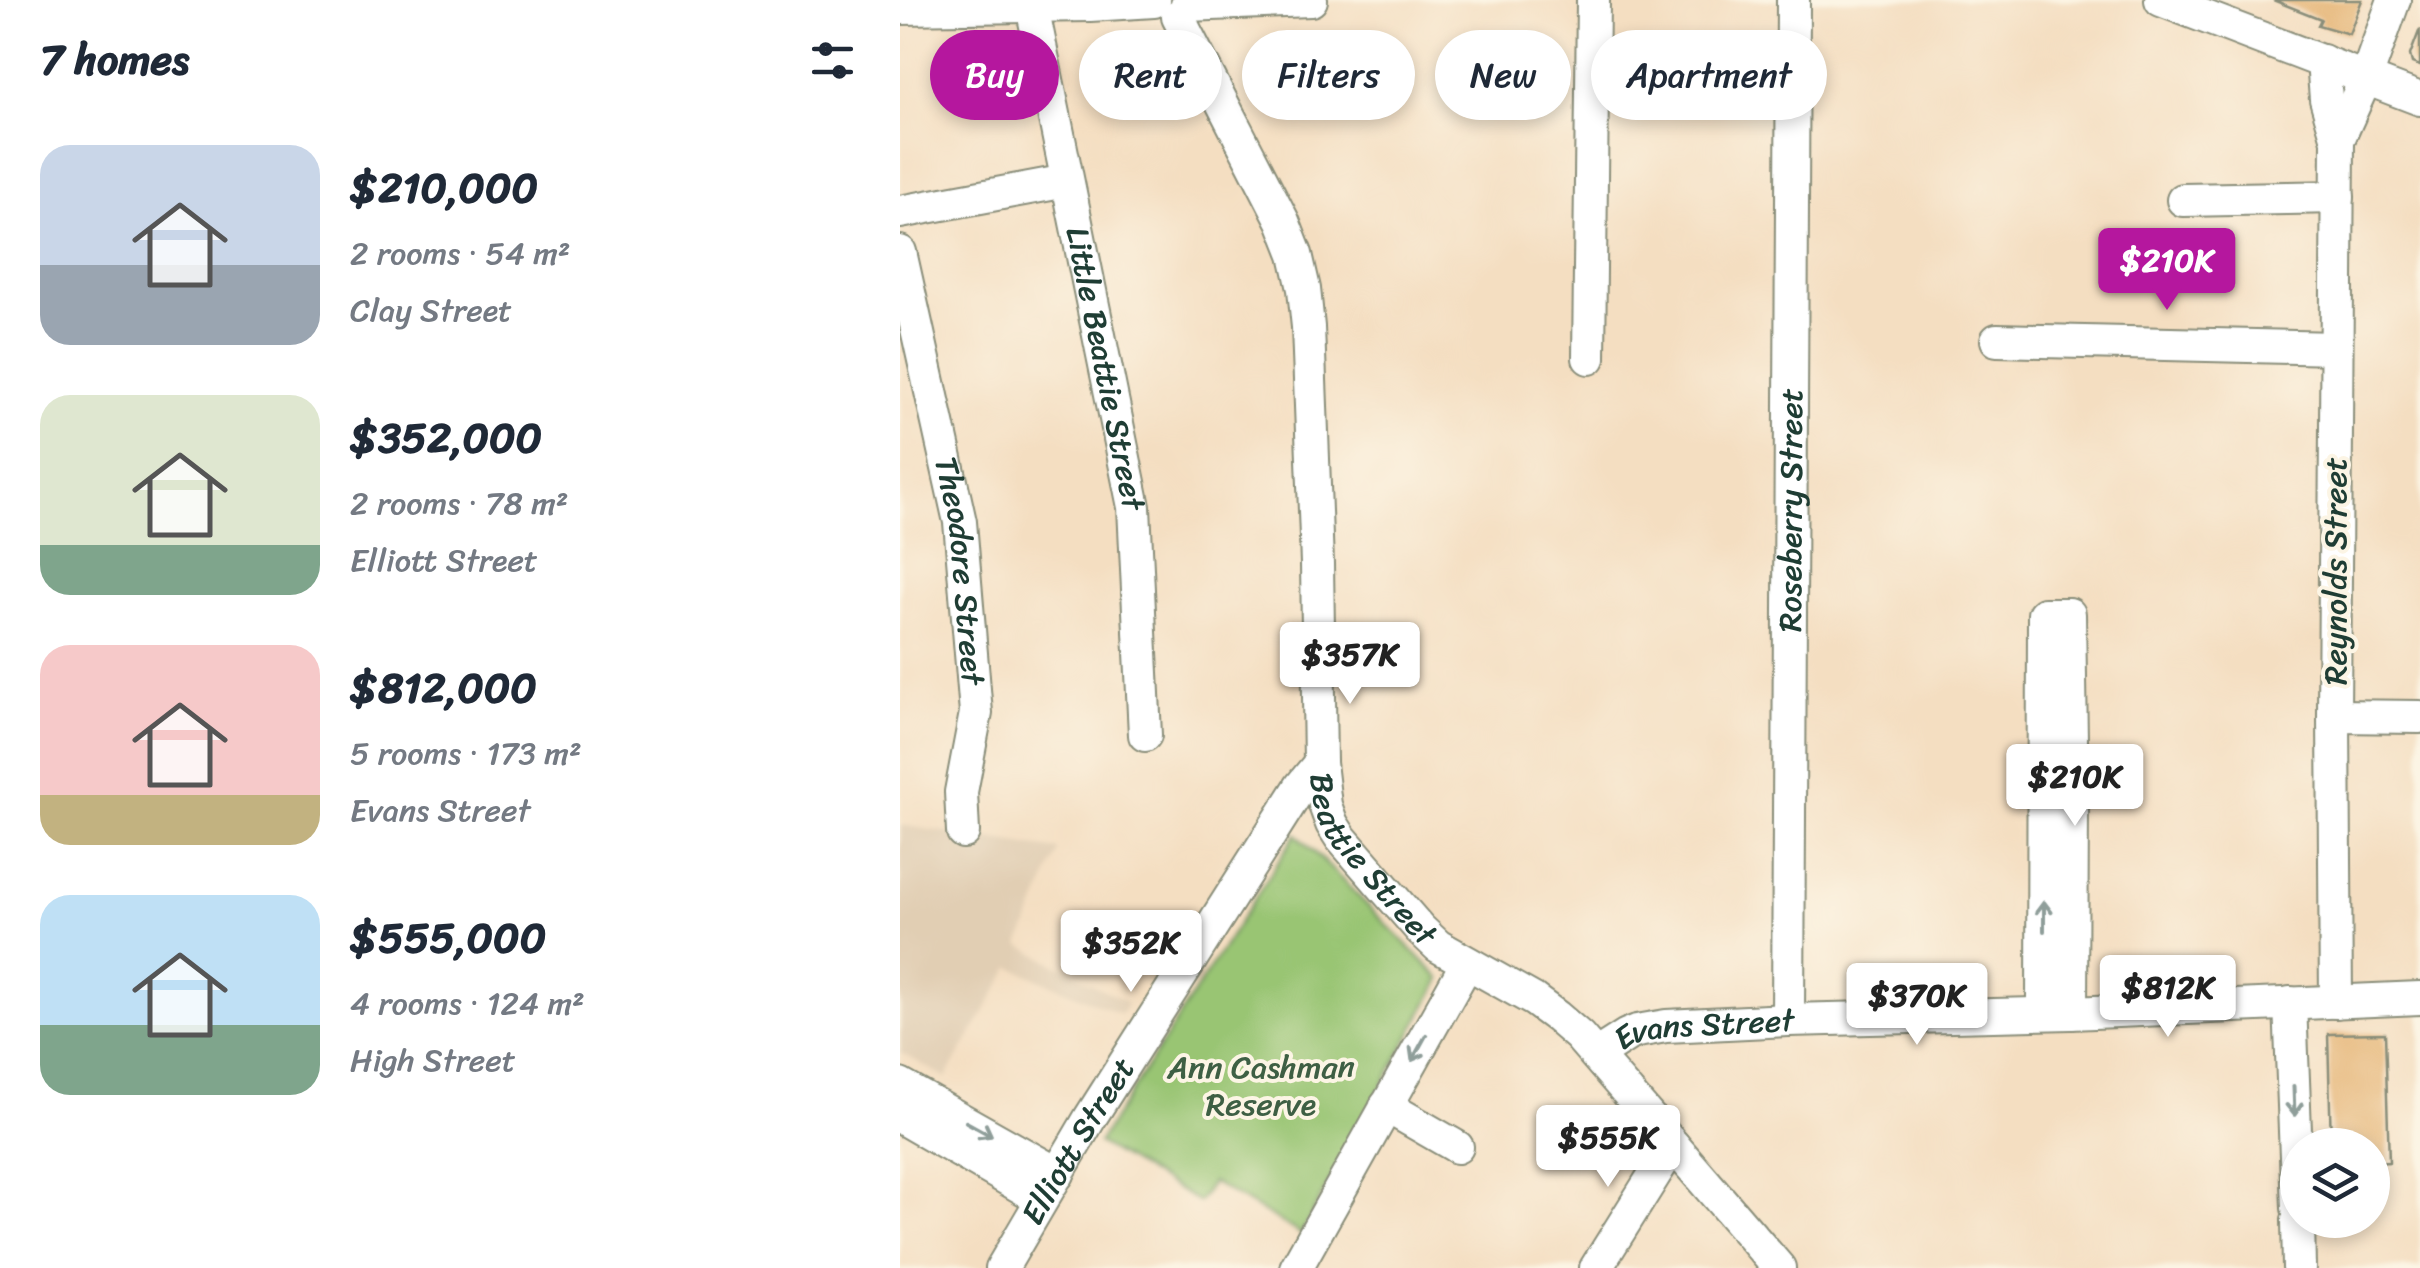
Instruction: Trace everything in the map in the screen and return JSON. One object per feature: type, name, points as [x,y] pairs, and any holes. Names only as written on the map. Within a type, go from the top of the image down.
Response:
[{"type":"street","points":[[900,8],[941,3],[1172,5],[1311,0]]},
{"type":"street","points":[[1589,358],[1593,0]]},
{"type":"street","name":"Roseberry Street","points":[[1788,1020],[1793,0]]},
{"type":"street","points":[[2161,0],[2420,99]]},
{"type":"street","name":"Reynolds Street","points":[[2338,140],[2394,0]]},
{"type":"street","name":"Beattie Street","points":[[1172,5],[1283,220],[1304,289],[1313,404],[1320,763],[1325,805],[1332,824],[1438,946],[1546,1008],[1568,1026],[1779,1268]]},
{"type":"street","name":"Little Beattie Street","points":[[1032,6],[1134,507],[1144,735]]},
{"type":"street","name":"Reynolds Street","points":[[2323,61],[2326,99],[2338,140],[2336,1002]]},
{"type":"street","points":[[900,212],[1066,181]]},
{"type":"street","points":[[2183,200],[2338,197]]},
{"type":"street","name":"Theodore Street","points":[[900,252],[960,522],[976,714],[961,792],[963,832]]},
{"type":"street","points":[[1996,340],[2336,348]]},
{"type":"street","points":[[2334,716],[2420,717]]},
{"type":"street","name":"Elliott Street","points":[[1002,1268],[1100,1101],[1274,827],[1320,763]]},
{"type":"street","points":[[2057,1013],[2058,803]]},
{"type":"street","points":[[1296,1268],[1467,963]]},
{"type":"street","name":"Evans Street","points":[[1596,1055],[1637,1031],[1666,1026],[2420,998]]},
{"type":"street","points":[[2290,1003],[2295,1128]]},
{"type":"street","points":[[900,1085],[1050,1186]]},
{"type":"street","points":[[1386,1106],[1457,1147]]},
{"type":"street","points":[[900,1117],[1050,1186]]},
{"type":"street","points":[[1596,1268],[1673,1145]]},
{"type":"street","points":[[2299,1238],[2300,1268]]},
{"type":"shaded area","points":[[900,825],[1059,850],[1020,945],[1128,1003],[1121,1014],[1011,967],[946,1078],[900,1052]]},
{"type":"green space","name":"Ann Cashman Reserve","points":[[1296,834],[1441,979],[1301,1234],[1212,1182],[1199,1202],[1098,1143]]},
{"type":"building","points":[[2273,0],[2362,0],[2349,34],[2318,25],[2321,19]]},
{"type":"building","points":[[2420,29],[2420,66],[2412,63],[2410,55]]},
{"type":"building","points":[[2385,1033],[2388,1128],[2331,1128],[2328,1034]]}]
